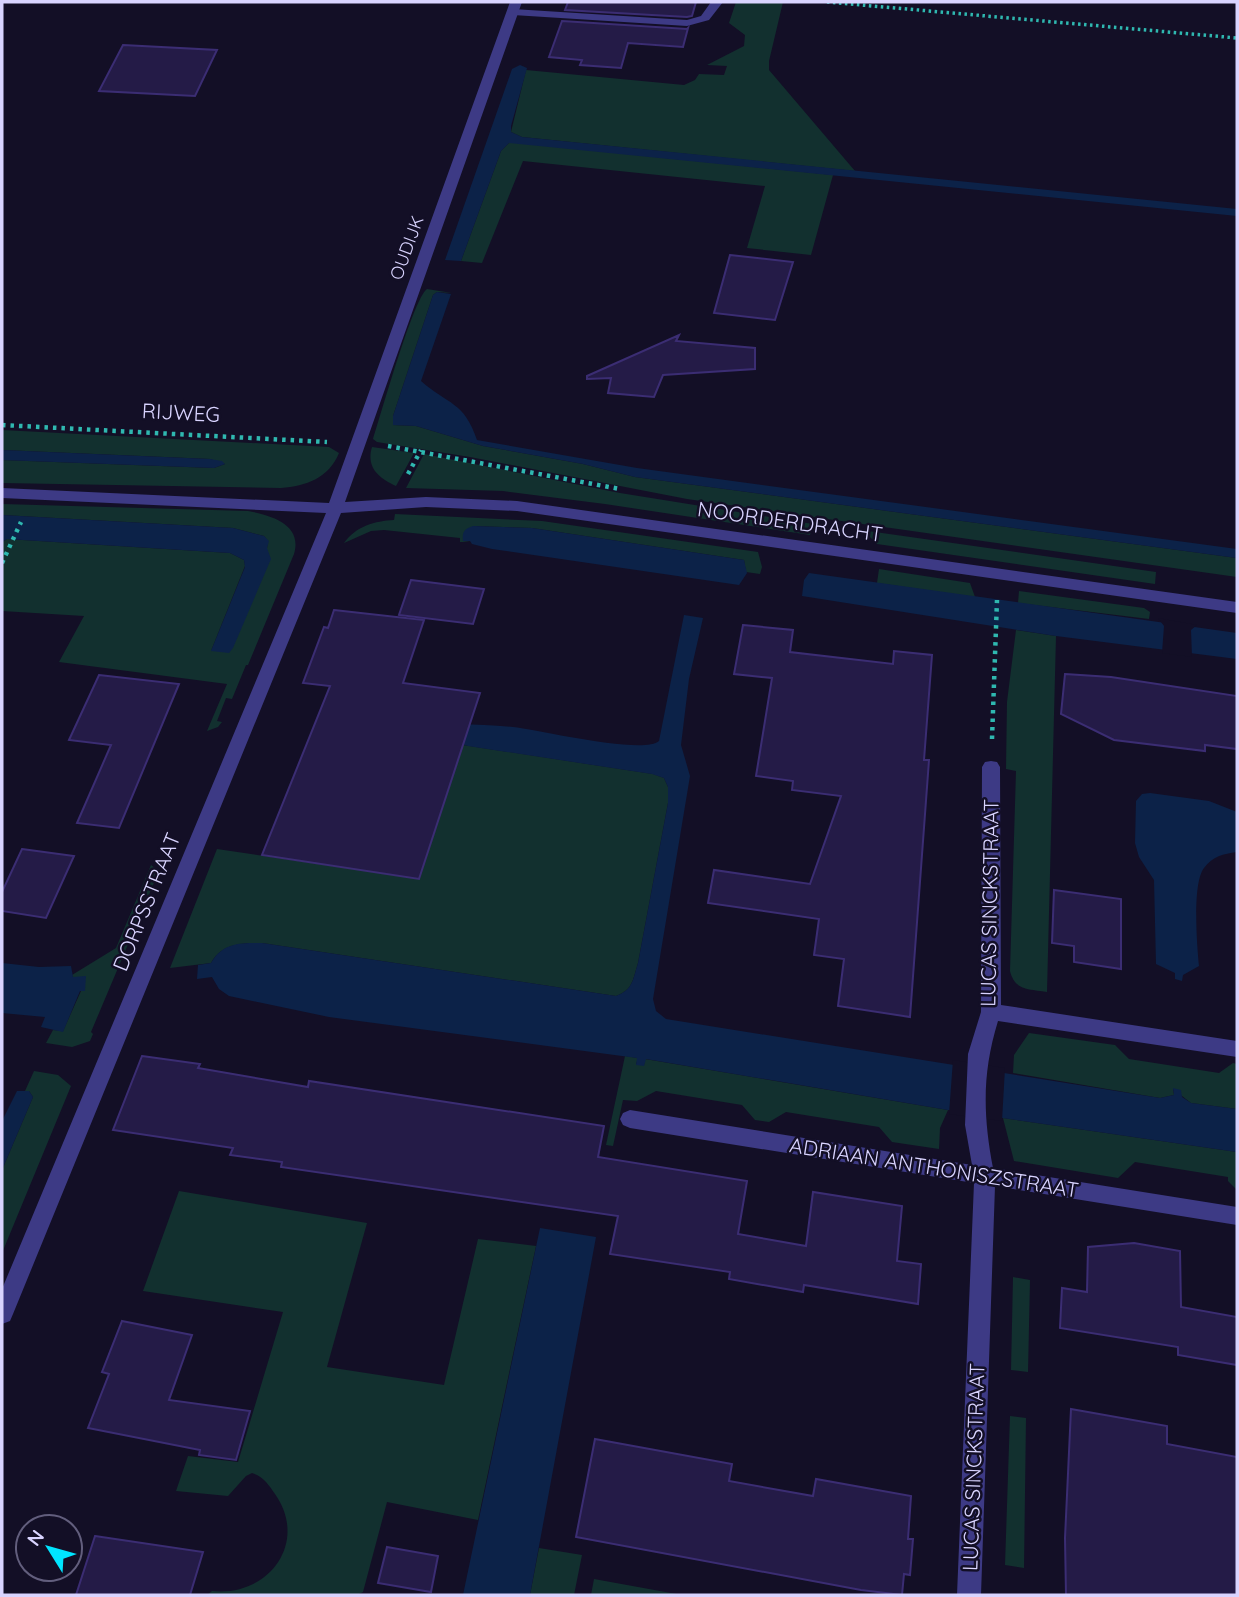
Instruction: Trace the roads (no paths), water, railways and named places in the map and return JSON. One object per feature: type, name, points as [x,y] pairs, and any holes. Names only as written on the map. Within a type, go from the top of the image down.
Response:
[{"type":"street","points":[[514,7],[687,23],[705,18],[717,2]]},
{"type":"street","name":"OUDIJK","points":[[335,508],[514,7]]},
{"type":"street","points":[[2,493],[335,508]]},
{"type":"street","name":"NOORDERDRACHT","points":[[335,508],[426,502],[517,506],[1237,608]]},
{"type":"street","name":"DORPSSTRAAT","points":[[2,1314],[335,508]]},
{"type":"street","name":"LUCAS SINCKSTRAAT","points":[[969,1595],[985,1177],[975,1125],[978,1054],[991,1012],[991,767]]},
{"type":"street","points":[[991,1012],[1237,1049]]},
{"type":"street","name":"ADRIAAN ANTHONISZSTRAAT","points":[[630,1119],[1237,1216]]},
{"type":"water","points":[[520,65],[527,68],[511,132],[522,137],[1237,209],[1237,216],[509,143],[501,151],[461,261],[445,260],[512,69]]},
{"type":"water","points":[[437,292],[451,294],[421,381],[461,411],[477,440],[637,468],[1237,549],[1237,558],[635,477],[583,464],[483,446],[416,426],[393,425],[393,416],[433,295]]},
{"type":"water","points":[[2,450],[210,459],[225,464],[214,468],[2,460]]},
{"type":"water","points":[[2,515],[233,528],[264,536],[269,541],[267,548],[271,559],[233,648],[229,653],[211,651],[245,567],[244,560],[230,553],[7,539],[2,542]]},
{"type":"water","points":[[473,526],[532,528],[744,560],[747,573],[739,585],[492,549],[463,541],[464,531]]},
{"type":"water","points":[[809,573],[1237,633],[1237,659],[1056,636],[802,596],[804,580]]},
{"type":"water","points":[[684,615],[703,618],[689,679],[681,745],[690,776],[653,999],[656,1011],[666,1019],[1160,1098],[1174,1095],[1173,1088],[1181,1090],[1182,1097],[1191,1103],[1237,1109],[1237,1152],[948,1110],[646,1059],[644,1066],[636,1065],[637,1058],[329,1017],[229,996],[219,989],[212,977],[197,979],[198,965],[211,963],[227,947],[262,943],[616,996],[622,994],[632,983],[638,963],[668,803],[668,787],[664,778],[468,746],[448,740],[458,724],[513,727],[613,744],[649,745],[659,741]]},
{"type":"water","points":[[1142,794],[1209,801],[1237,812],[1237,852],[1215,858],[1207,864],[1200,876],[1196,915],[1199,966],[1183,975],[1182,981],[1175,979],[1175,973],[1156,964],[1154,880],[1139,857],[1135,843],[1136,801]]},
{"type":"water","points":[[2,963],[39,967],[71,966],[73,977],[86,976],[85,991],[80,991],[63,1032],[41,1027],[45,1017],[2,1013]]},
{"type":"water","points":[[17,1091],[29,1091],[33,1097],[2,1170],[2,1121]]},
{"type":"water","points":[[540,1228],[596,1237],[530,1595],[463,1595]]}]
